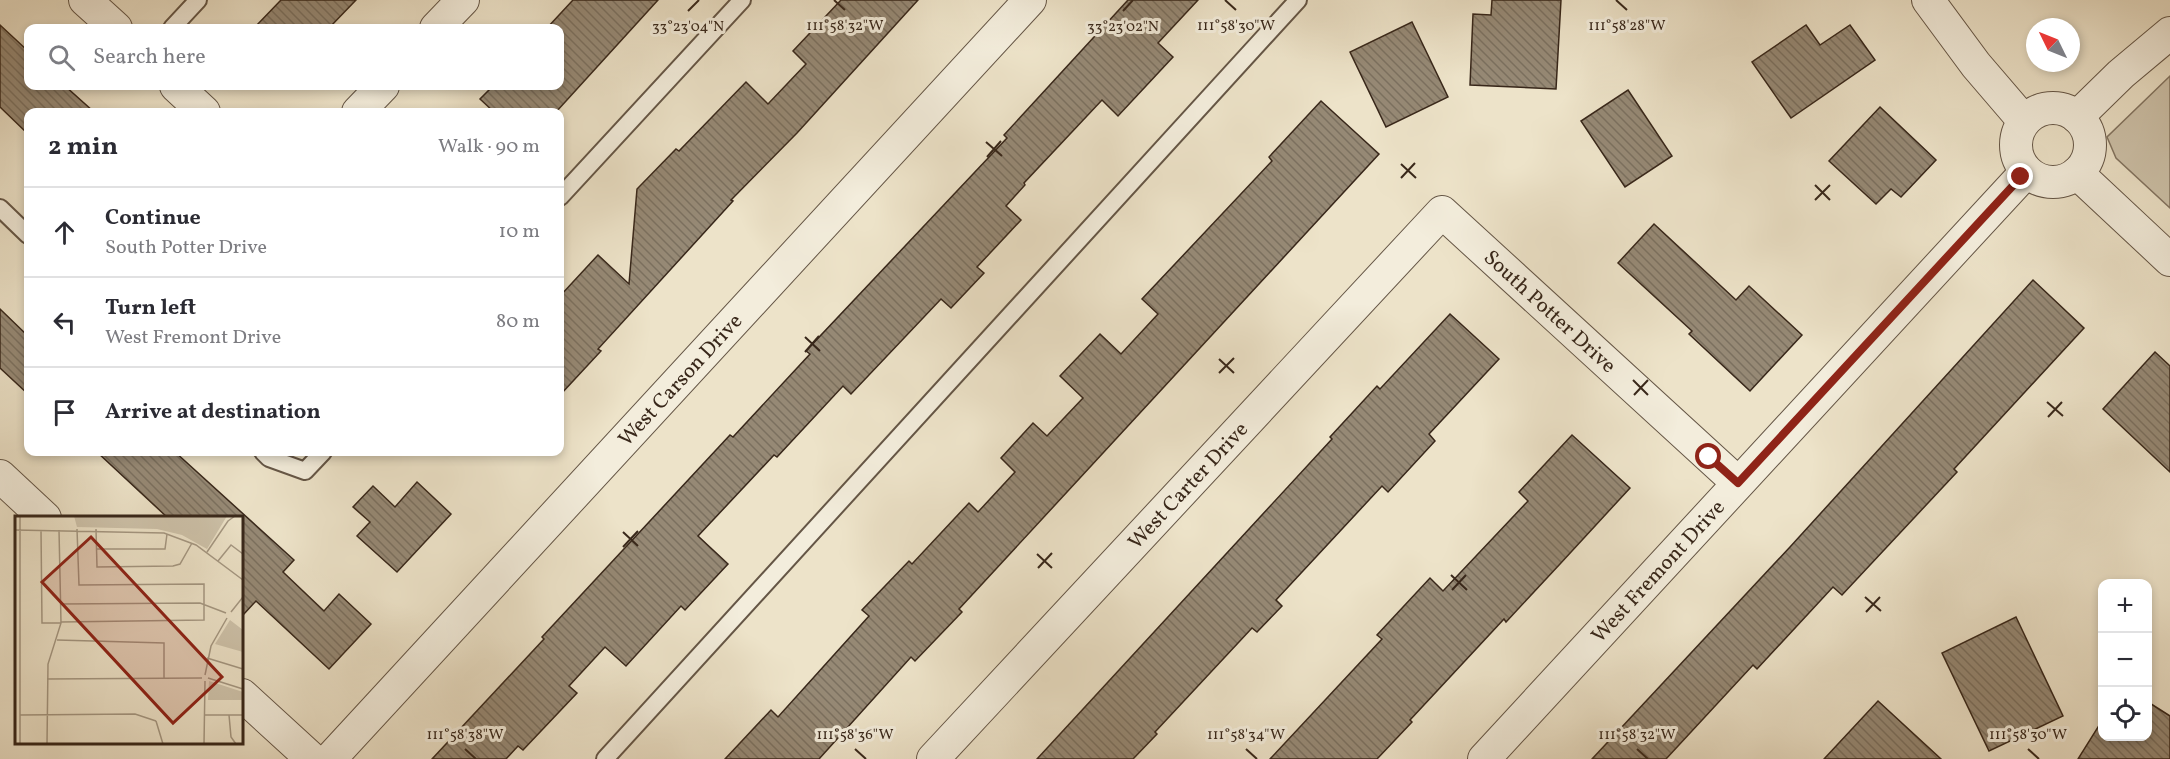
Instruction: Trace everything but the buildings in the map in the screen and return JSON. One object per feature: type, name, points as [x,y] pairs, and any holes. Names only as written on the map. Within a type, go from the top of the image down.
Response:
[{"type":"street","points":[[85,0],[112,24]]},
{"type":"street","points":[[440,24],[463,0]]},
{"type":"street","name":"West Carson Drive","points":[[330,759],[1030,0]]},
{"type":"street","points":[[1928,0],[1976,65],[2024,121]]},
{"type":"street","points":[[2077,117],[2121,74],[2170,33]]},
{"type":"street","points":[[180,90],[200,108]]},
{"type":"street","points":[[362,108],[379,90]]},
{"type":"street","points":[[2050,108],[2069,112],[2077,117],[2084,125],[2090,145],[2084,164],[2077,172],[2068,179],[2057,182],[2035,178],[2026,172],[2016,152],[2018,131],[2024,121],[2040,110],[2050,108]]},
{"type":"street","name":"West Fremont Drive","points":[[1484,759],[2026,172]]},
{"type":"street","points":[[2077,172],[2170,260]]},
{"type":"street","name":"South Potter Drive","points":[[1442,212],[1738,483]]},
{"type":"street","name":"West Carter Drive","points":[[933,759],[1442,212]]},
{"type":"street","points":[[0,477],[43,516]]},
{"type":"street","points":[[243,696],[312,759]]},
{"type":"lane","points":[[176,24],[198,0]]},
{"type":"lane","points":[[564,193],[742,0]]},
{"type":"lane","points":[[605,759],[1298,0]]},
{"type":"lane","points":[[0,208],[24,230]]},
{"type":"lane","points":[[267,456],[305,471],[319,456]]},
{"type":"shaded area","points":[[2170,76],[2170,208],[2116,158],[2107,137]]},
{"type":"route","points":[[1709,457],[1738,483],[2021,177]]}]
